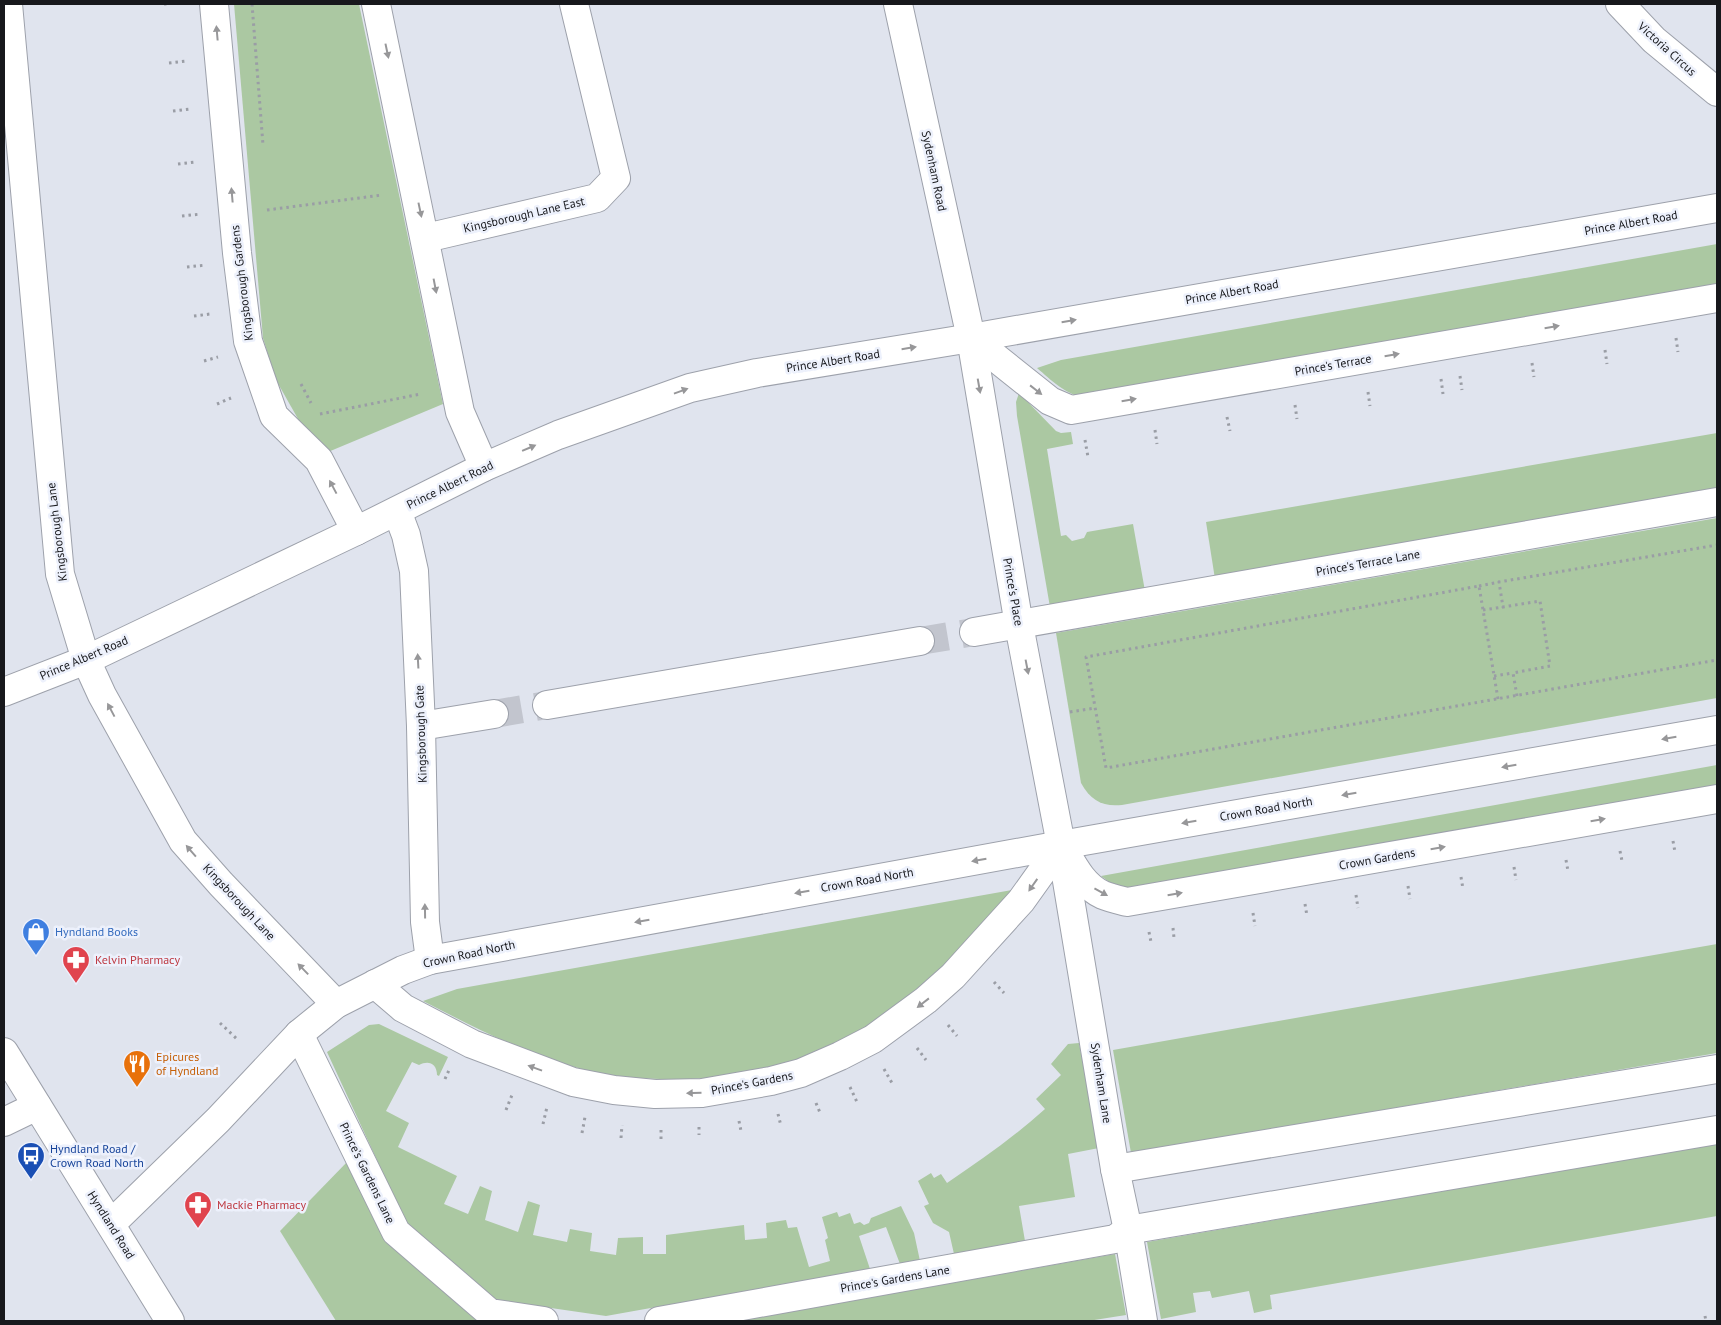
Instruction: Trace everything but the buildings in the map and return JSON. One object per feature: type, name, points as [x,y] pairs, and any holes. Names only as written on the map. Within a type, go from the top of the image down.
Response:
[{"type":"street","name":"Kingsborough Lane","points":[[8,4],[60,574],[86,660],[107,703],[183,841],[221,884],[336,1004]]},
{"type":"street","name":"Kingsborough Gardens","points":[[214,4],[248,341],[274,416],[319,460],[356,531]]},
{"type":"street","points":[[376,4],[426,238],[460,412],[484,467]]},
{"type":"street","name":"Kingsborough Lane East","points":[[426,238],[597,198],[616,178],[574,4]]},
{"type":"street","name":"Sydenham Road","points":[[898,4],[971,338]]},
{"type":"street","name":"Victoria Circus","points":[[1620,4],[1654,40],[1717,92]]},
{"type":"street","name":"Prince Albert Road","points":[[4,692],[86,660],[356,531],[484,467],[558,435],[690,388],[757,373],[971,338],[1717,208]]},
{"type":"street","name":"Prince's Terrace","points":[[971,338],[1050,401],[1071,410],[1717,298]]},
{"type":"street","name":"Prince's Place","points":[[971,338],[1019,625],[1062,845]]},
{"type":"street","name":"Prince's Terrace Lane","points":[[974,632],[1717,502]]},
{"type":"street","name":"Kingsborough Gate","points":[[397,510],[406,535],[414,571],[421,726],[425,922],[430,960]]},
{"type":"street","points":[[547,705],[920,641]]},
{"type":"street","points":[[421,726],[494,714]]},
{"type":"street","name":"Crown Road North","points":[[110,1224],[218,1120],[298,1034],[336,1004],[403,970],[430,960],[1062,845],[1717,730]]},
{"type":"street","name":"Crown Gardens","points":[[1062,845],[1076,872],[1089,885],[1102,895],[1126,902],[1717,799]]},
{"type":"street","name":"Prince's Gardens","points":[[375,984],[403,1008],[472,1044],[572,1082],[614,1090],[655,1094],[702,1093],[771,1081],[802,1072],[856,1048],[873,1039],[926,1000],[953,976],[1021,901],[1062,845]]},
{"type":"street","name":"Sydenham Lane","points":[[1062,845],[1115,1169],[1128,1230],[1141,1312]]},
{"type":"street","name":"Prince's Gardens Lane","points":[[298,1034],[396,1232],[490,1313],[544,1321]]},
{"type":"street","name":"Hyndland Road","points":[[4,1052],[170,1321]]},
{"type":"street","points":[[1115,1169],[1717,1069]]},
{"type":"street","points":[[4,1122],[37,1106]]},
{"type":"street","name":"Prince's Gardens Lane","points":[[659,1321],[1114,1239],[1128,1230],[1717,1130]]},
{"type":"path","points":[[164,4],[170,4]]},
{"type":"path","points":[[252,4],[264,151]]},
{"type":"path","points":[[169,63],[188,61]]},
{"type":"path","points":[[173,111],[193,109]]},
{"type":"path","points":[[178,164],[198,162]]},
{"type":"path","points":[[379,186],[381,195]]},
{"type":"path","points":[[234,212],[268,210],[416,191]]},
{"type":"path","points":[[268,210],[269,219]]},
{"type":"path","points":[[182,216],[202,214]]},
{"type":"path","points":[[187,267],[207,265]]},
{"type":"path","points":[[194,316],[212,314]]},
{"type":"path","points":[[1531,356],[1534,377]]},
{"type":"path","points":[[204,361],[219,357]]},
{"type":"path","points":[[1459,369],[1462,390]]},
{"type":"path","points":[[1440,372],[1443,394]]},
{"type":"path","points":[[298,380],[312,406]]},
{"type":"path","points":[[1367,386],[1370,406]]},
{"type":"path","points":[[317,415],[422,394]]},
{"type":"path","points":[[217,404],[231,398]]},
{"type":"path","points":[[1294,398],[1297,419]]},
{"type":"path","points":[[1226,410],[1230,431]]},
{"type":"path","points":[[1154,423],[1157,444]]},
{"type":"path","points":[[1084,435],[1088,457]]},
{"type":"path","points":[[1717,545],[1499,582],[1086,657],[1106,768],[1717,660]]},
{"type":"path","points":[[1499,582],[1503,607]]},
{"type":"path","points":[[1479,586],[1498,699]]},
{"type":"path","points":[[1483,610],[1540,600],[1550,666],[1494,676]]},
{"type":"path","points":[[1513,673],[1518,696]]},
{"type":"path","points":[[990,978],[1004,993]]},
{"type":"path","points":[[943,1019],[957,1036]]},
{"type":"path","points":[[220,1023],[238,1040]]},
{"type":"path","points":[[912,1042],[926,1060]]},
{"type":"path","points":[[847,1082],[857,1102]]},
{"type":"path","points":[[506,1110],[512,1094]]},
{"type":"path","points":[[544,1124],[549,1099]]},
{"type":"path","points":[[621,1138],[623,1116]]},
{"type":"path","points":[[1705,1316],[1706,1321]]},
{"type":"green space","points":[[234,4],[359,4],[443,404],[328,452],[306,433],[276,380],[263,338]]},
{"type":"green space","points":[[1717,244],[1717,284],[1084,397],[1071,394],[1037,368],[1061,360]]},
{"type":"green space","points":[[1019,393],[1056,431],[1061,433],[1071,432],[1073,444],[1047,449],[1061,536],[1066,535],[1072,541],[1084,538],[1087,532],[1133,524],[1145,591],[1050,607],[1017,416],[1016,402]]},
{"type":"green space","points":[[1717,433],[1717,490],[1215,579],[1206,522]]},
{"type":"green space","points":[[1717,518],[1717,698],[1122,805],[1103,804],[1093,798],[1081,783],[1056,633]]},
{"type":"green space","points":[[1717,765],[1717,787],[1129,889],[1116,887],[1101,876]]},
{"type":"green space","points":[[1012,890],[961,949],[923,985],[882,1017],[824,1051],[792,1062],[742,1073],[708,1078],[676,1079],[629,1077],[598,1073],[530,1052],[423,1001],[457,989]]},
{"type":"green space","points":[[1717,944],[1717,1053],[1131,1153],[1113,1050]]},
{"type":"green space","points":[[379,1024],[448,1057],[439,1076],[434,1065],[426,1063],[419,1065],[412,1062],[386,1111],[409,1123],[398,1147],[457,1176],[444,1204],[468,1214],[480,1186],[492,1191],[485,1220],[518,1232],[528,1201],[540,1205],[533,1235],[567,1242],[570,1229],[592,1233],[590,1251],[616,1255],[618,1238],[643,1237],[643,1254],[666,1254],[666,1235],[744,1225],[745,1240],[767,1238],[766,1223],[786,1220],[788,1228],[797,1227],[809,1267],[830,1261],[825,1240],[828,1238],[822,1217],[837,1212],[839,1217],[850,1213],[854,1224],[860,1222],[864,1225],[869,1223],[871,1218],[901,1206],[914,1233],[920,1261],[900,1264],[886,1227],[859,1236],[870,1269],[606,1316],[495,1300],[407,1225],[327,1052],[369,1025]]},
{"type":"green space","points":[[1079,1043],[1099,1148],[1068,1154],[1075,1197],[1019,1206],[1025,1241],[954,1254],[949,1232],[933,1223],[924,1206],[929,1204],[918,1181],[931,1173],[934,1178],[941,1174],[947,1183],[997,1148],[1045,1109],[1036,1099],[1061,1075],[1051,1064],[1068,1044]]},
{"type":"green space","points":[[1717,1144],[1717,1216],[1270,1295],[1272,1309],[1254,1313],[1249,1291],[1212,1298],[1210,1291],[1193,1293],[1196,1312],[1161,1319],[1147,1242]]},
{"type":"green space","points":[[348,1161],[484,1321],[336,1321],[280,1231]]},
{"type":"green space","points":[[1115,1254],[1126,1315],[1088,1321],[737,1321]]},
{"type":"tunnel","points":[[920,641],[974,632]]},
{"type":"tunnel","points":[[494,714],[547,705]]},
{"type":"place","name":"Hyndland Books","points":[[36,956]]},
{"type":"place","name":"Kelvin Pharmacy","points":[[76,984]]},
{"type":"place","name":"Epicures of Hyndland","points":[[137,1088]]},
{"type":"place","name":"Hyndland Road / Crown Road North","points":[[31,1180]]},
{"type":"place","name":"Mackie Pharmacy","points":[[198,1229]]}]
